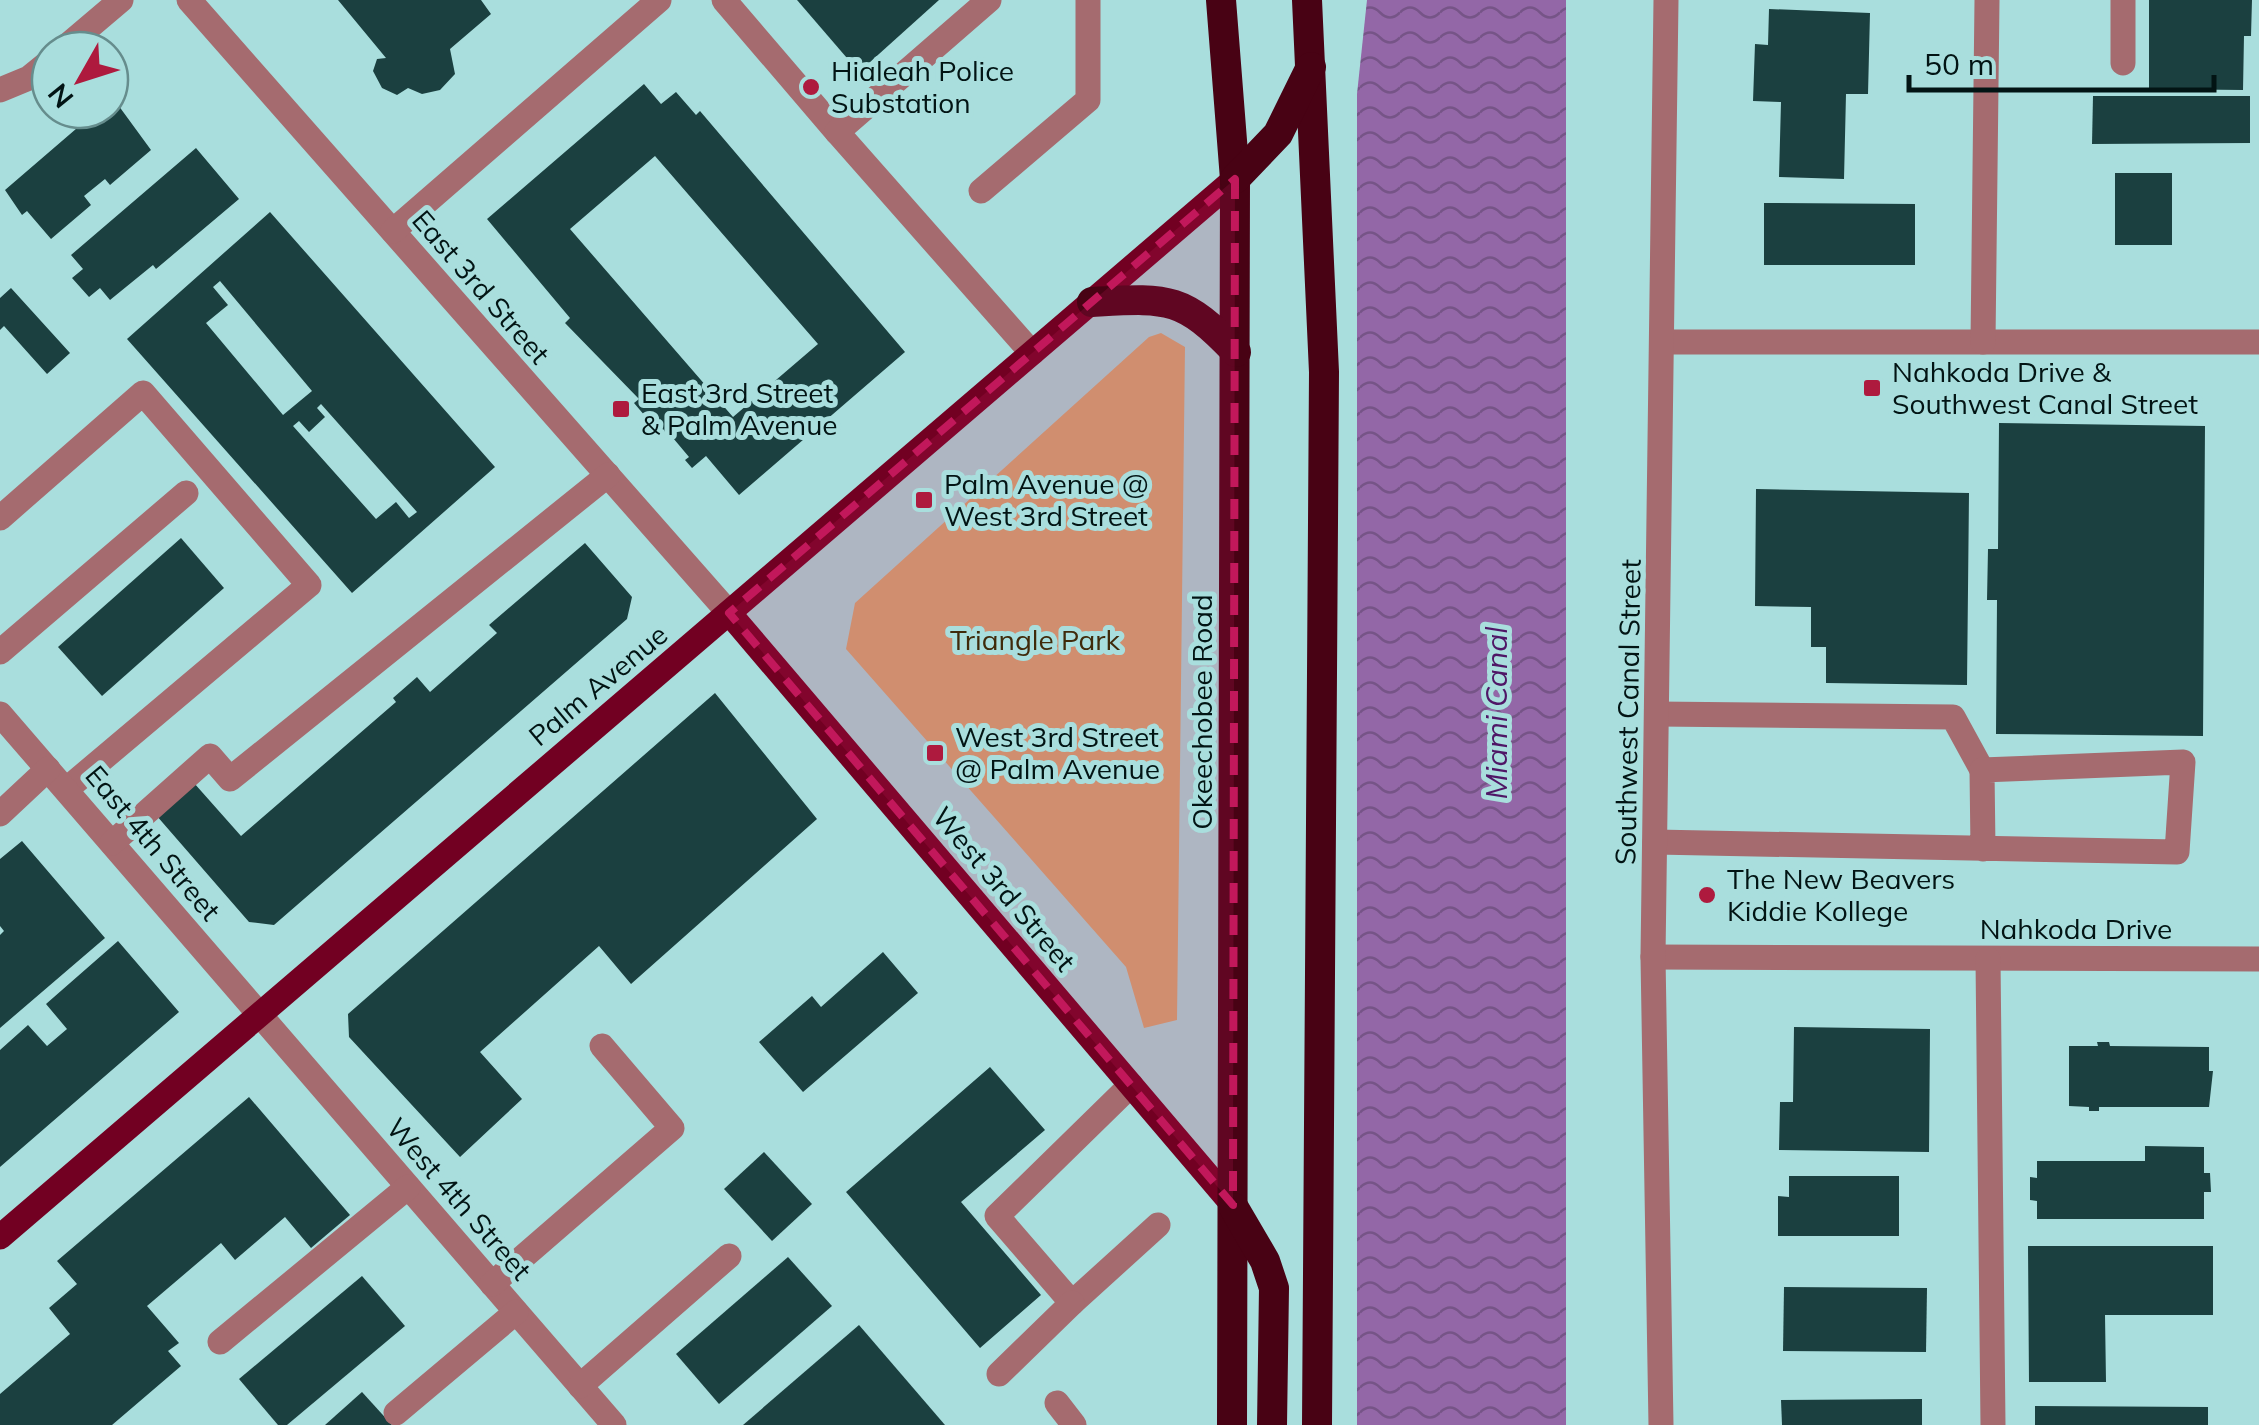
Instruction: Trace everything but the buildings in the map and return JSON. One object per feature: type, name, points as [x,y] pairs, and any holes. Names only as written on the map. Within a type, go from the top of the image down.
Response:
[{"type":"highway","name":"Okeechobee Road","points":[[1221,0],[1235,179],[1232,1425]]},
{"type":"highway","points":[[1307,0],[1313,64],[1324,372],[1317,1425]]},
{"type":"highway","points":[[1235,179],[1278,134],[1313,64]]},
{"type":"highway","points":[[1092,302],[1152,299],[1181,304],[1236,352]]},
{"type":"highway","points":[[1232,1205],[1274,1288],[1272,1425]]},
{"type":"main road","name":"Palm Avenue","points":[[0,1237],[1235,179]]},
{"type":"main road","name":"West 3rd Street","points":[[729,613],[1232,1205]]},
{"type":"street","points":[[86,30],[121,0]]},
{"type":"street","name":"East 3rd Street","points":[[189,0],[729,613]]},
{"type":"street","points":[[392,231],[658,0]]},
{"type":"street","points":[[724,0],[1032,353]]},
{"type":"street","points":[[837,132],[989,0]]},
{"type":"street","points":[[981,191],[1088,100],[1088,0]]},
{"type":"street","name":"Southwest Canal Street","points":[[1661,1425],[1653,957],[1665,342],[1666,0]]},
{"type":"street","points":[[1983,342],[1987,0]]},
{"type":"street","points":[[2123,0],[2123,63]]},
{"type":"street","points":[[0,90],[30,77]]},
{"type":"street","points":[[1665,342],[2259,342]]},
{"type":"street","points":[[0,518],[144,393],[310,585],[68,788]]},
{"type":"street","points":[[112,843],[210,756],[230,778],[608,475]]},
{"type":"street","points":[[0,652],[186,494]]},
{"type":"street","name":"East 4th Street","points":[[0,714],[68,788],[258,1013]]},
{"type":"street","points":[[1657,714],[1953,717],[1982,770],[1983,848]]},
{"type":"street","points":[[1655,842],[2177,852],[2184,762],[1982,770]]},
{"type":"street","points":[[0,814],[48,769]]},
{"type":"street","name":"Nahkoda Drive","points":[[1653,957],[2259,959]]},
{"type":"street","points":[[1988,959],[1993,1425]]},
{"type":"street","name":"West 4th Street","points":[[258,1013],[614,1425]]},
{"type":"street","points":[[492,1284],[672,1128],[602,1046]]},
{"type":"street","points":[[1072,1303],[997,1216],[1131,1085]]},
{"type":"street","points":[[220,1342],[408,1186]]},
{"type":"street","points":[[999,1374],[1158,1225]]},
{"type":"street","points":[[580,1386],[729,1256]]},
{"type":"street","points":[[396,1412],[516,1312]]},
{"type":"street","points":[[1057,1402],[1074,1425]]},
{"type":"highlighted area","points":[[1235,179],[1233,1205],[729,613]]},
{"type":"green space","name":"Triangle Park","points":[[1161,333],[1185,347],[1177,1020],[1144,1028],[1126,967],[846,649],[855,603],[1149,337]]},
{"type":"water","name":"Miami Canal","points":[[1367,0],[1566,0],[1566,1425],[1357,1425],[1357,94]]},
{"type":"place","name":"Hialeah Police Substation","points":[[811,87]]},
{"type":"place","name":"Nahkoda Drive & Southwest Canal Street","points":[[1872,388]]},
{"type":"place","name":"East 3rd Street & Palm Avenue","points":[[621,409]]},
{"type":"place","name":"Palm Avenue @ West 3rd Street","points":[[924,500]]},
{"type":"place","name":"West 3rd Street @ Palm Avenue","points":[[935,753]]},
{"type":"place","name":"The New Beavers Kiddie Kollege","points":[[1707,895]]}]
